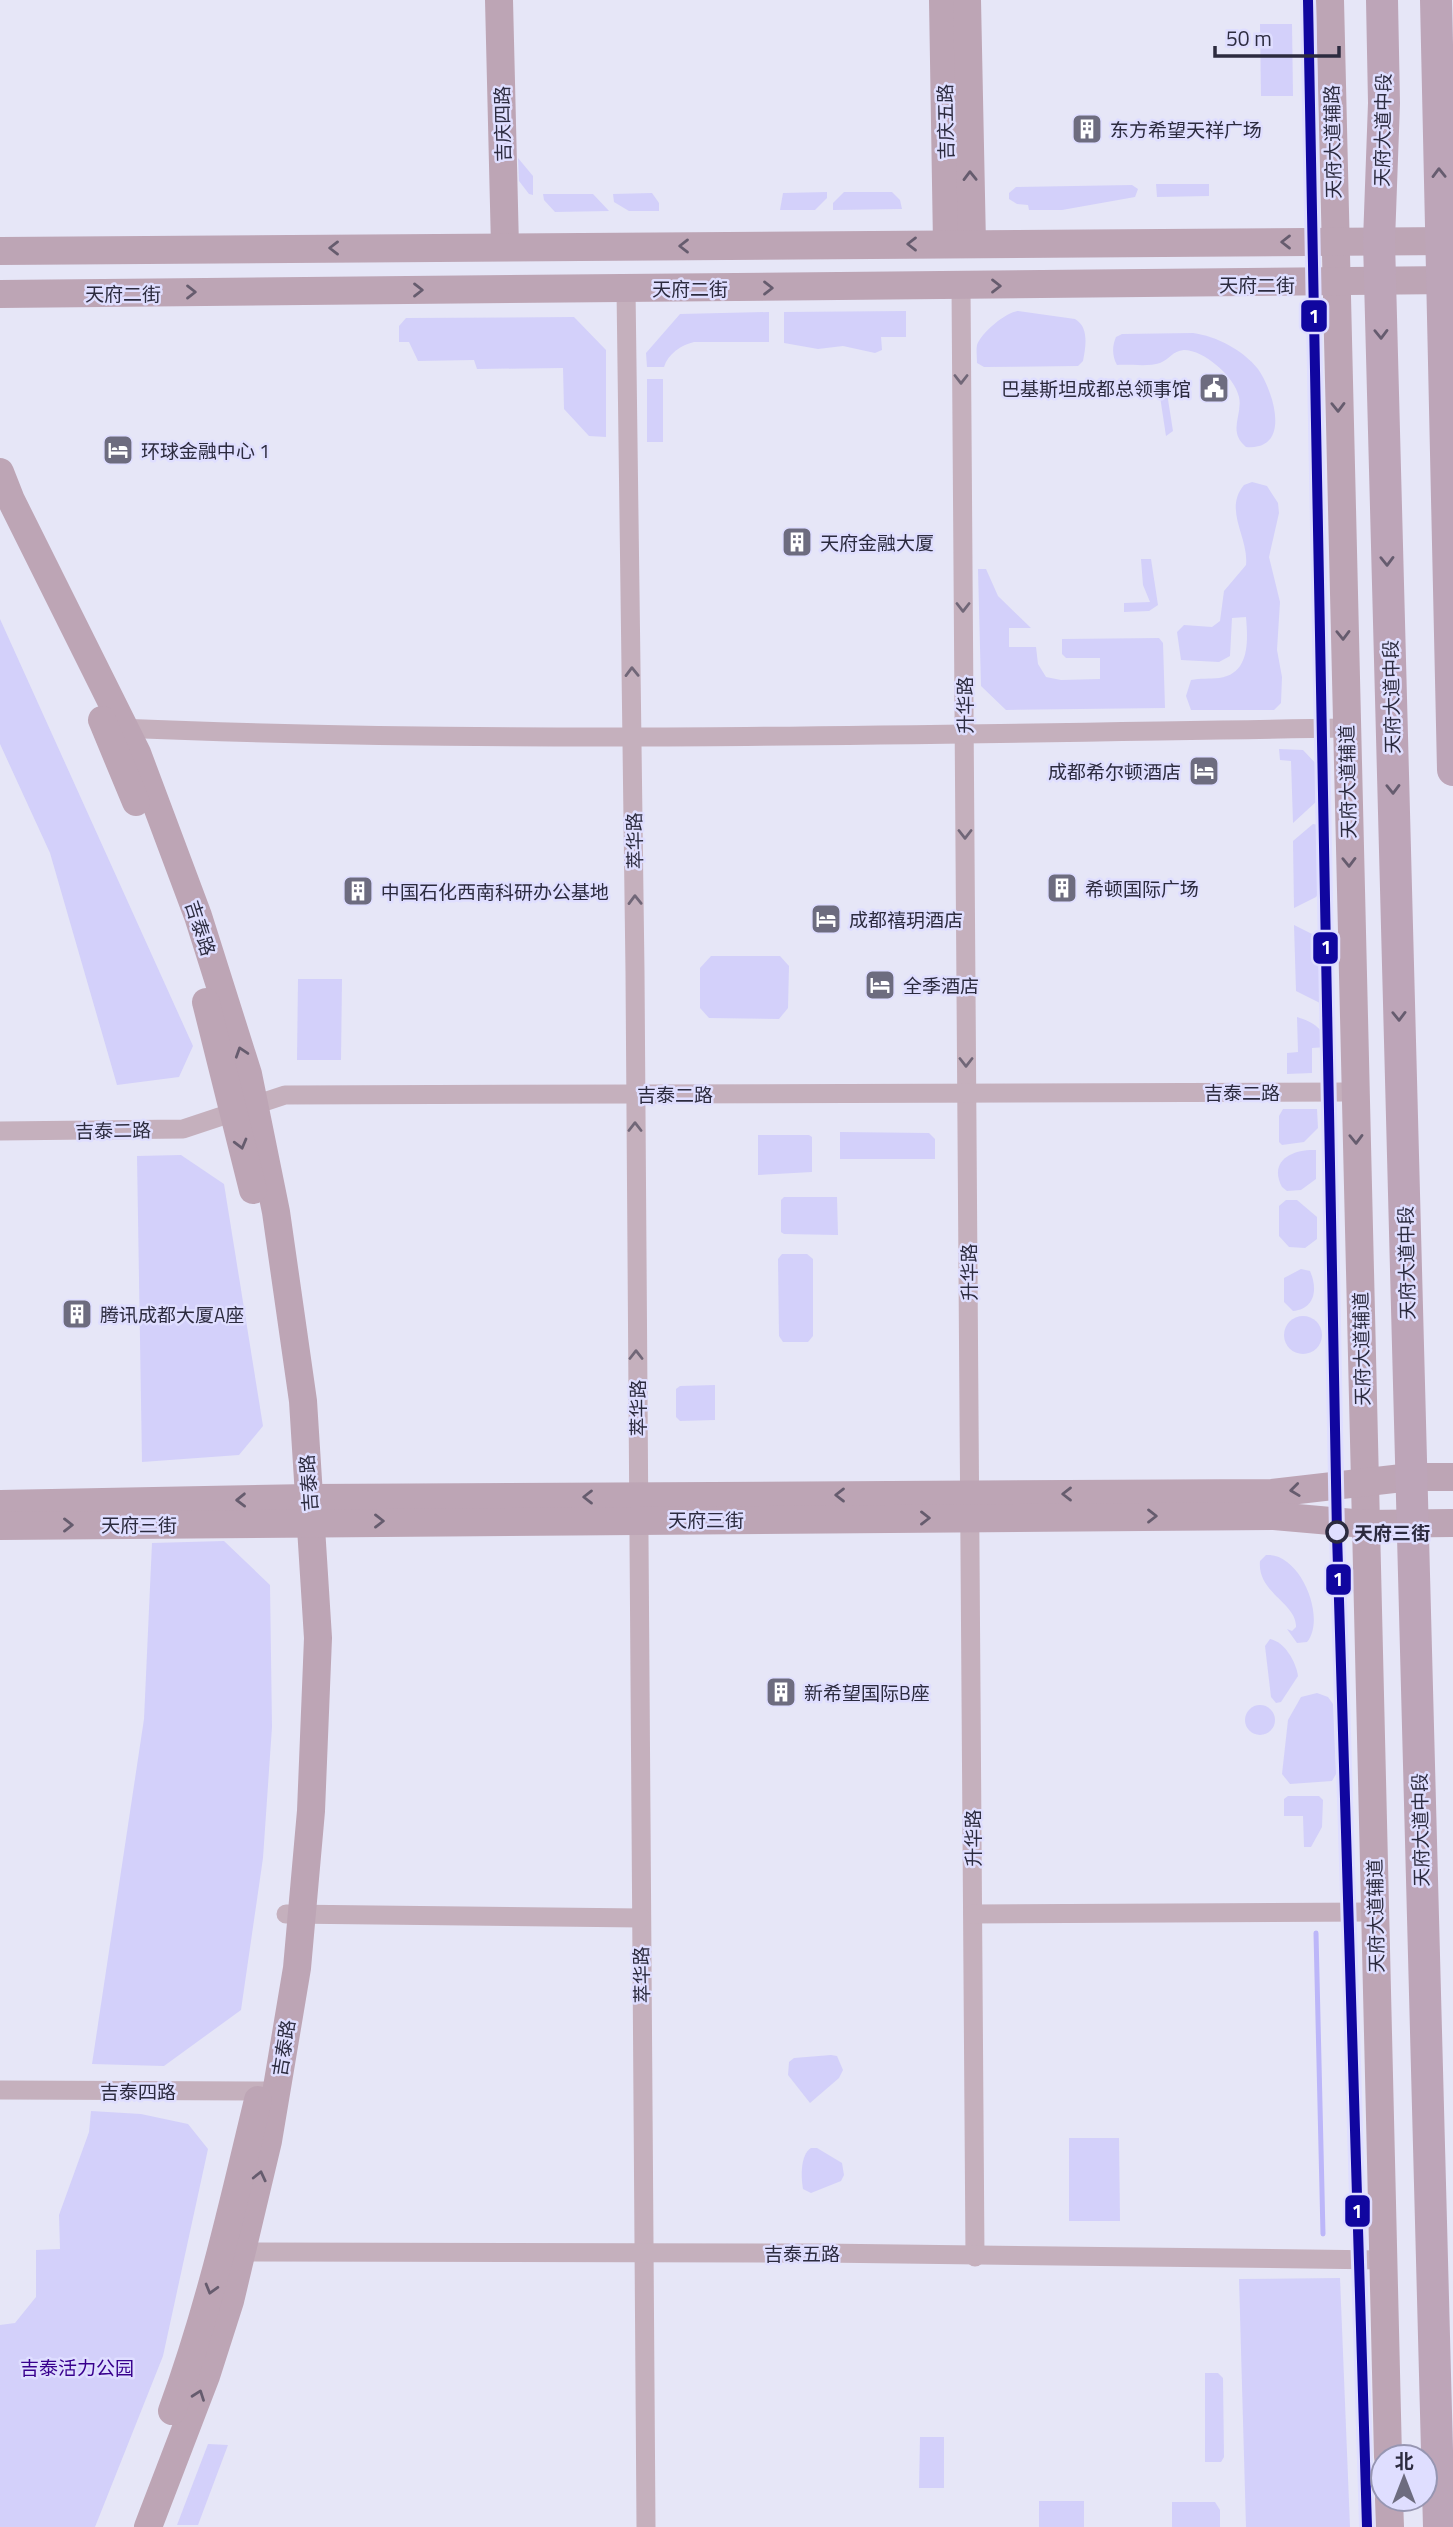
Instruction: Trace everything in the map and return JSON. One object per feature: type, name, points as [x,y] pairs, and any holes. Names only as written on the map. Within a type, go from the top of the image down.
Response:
[{"type":"main road","name":"天府大道中段","points":[[1382,0],[1384,103],[1379,241],[1439,2527]]},
{"type":"main road","points":[[1436,0],[1447,281],[1453,770]]},
{"type":"street","name":"吉庆四路","points":[[499,0],[505,247]]},
{"type":"street","name":"吉庆五路","points":[[943,0],[960,244]]},
{"type":"street","name":"吉庆五路","points":[[960,244],[967,0]]},
{"type":"street","name":"天府大道辅路","points":[[1329,0],[1334,241]]},
{"type":"street","name":"天府大道辅道","points":[[1334,241],[1388,2443]]},
{"type":"street","points":[[0,251],[1446,241]]},
{"type":"street","name":"天府二街","points":[[0,294],[1447,281]]},
{"type":"street","name":"升华路","points":[[961,286],[975,2257]]},
{"type":"street","name":"萃华路","points":[[626,289],[633,738],[646,2527]]},
{"type":"street","points":[[0,305],[19,297],[54,293]]},
{"type":"street","name":"吉泰路","points":[[0,472],[198,916],[248,1074],[244,1109],[276,1212],[303,1401],[300,1510],[318,1638],[312,1811],[294,1914],[296,1968],[232,2252],[128,2527]]},
{"type":"street","name":"吉泰路","points":[[0,509],[115,728]]},
{"type":"street","points":[[115,728],[355,737],[633,738],[1346,728]]},
{"type":"street","name":"吉泰二路","points":[[0,1131],[183,1129],[285,1095],[1355,1092]]},
{"type":"street","name":"天府三街","points":[[0,1504],[300,1510],[970,1506],[1272,1493],[1364,1481],[1453,1477]]},
{"type":"street","name":"天府三街","points":[[970,1506],[1274,1516],[1365,1524],[1453,1523]]},
{"type":"street","name":"天府三街","points":[[0,1526],[300,1510]]},
{"type":"street","points":[[973,1914],[1375,1912]]},
{"type":"street","points":[[294,1914],[641,1918]]},
{"type":"street","name":"吉泰四路","points":[[0,2090],[268,2091]]},
{"type":"street","name":"吉泰路","points":[[148,2527],[206,2376],[230,2301],[232,2252]]},
{"type":"street","name":"吉泰五路","points":[[232,2252],[1383,2260]]},
{"type":"green space","points":[[1260,24],[1292,24],[1293,96],[1261,96]]},
{"type":"green space","points":[[518,158],[533,176],[533,195],[529,194],[519,181]]},
{"type":"green space","points":[[1156,184],[1209,184],[1209,196],[1157,197]]},
{"type":"green space","points":[[1132,185],[1138,189],[1135,197],[1062,210],[1029,210],[1028,205],[1017,204],[1009,199],[1009,193],[1016,187]]},
{"type":"green space","points":[[827,192],[827,198],[815,210],[780,210],[783,193]]},
{"type":"green space","points":[[844,192],[892,192],[900,200],[902,209],[833,210],[833,203]]},
{"type":"green space","points":[[652,193],[659,203],[659,211],[629,211],[614,202],[613,194]]},
{"type":"green space","points":[[543,194],[593,194],[609,211],[555,212],[544,200]]},
{"type":"green space","points":[[906,311],[906,337],[881,337],[882,350],[875,353],[843,346],[818,349],[784,343],[784,312]]},
{"type":"green space","points":[[1018,311],[1075,319],[1079,322],[1084,332],[1083,361],[1078,366],[984,367],[977,363],[979,340],[1001,319]]},
{"type":"green space","points":[[769,312],[769,342],[694,342],[676,351],[664,367],[647,367],[646,353],[680,314]]},
{"type":"green space","points":[[574,317],[606,350],[606,437],[589,436],[564,409],[563,368],[477,369],[474,360],[418,361],[409,342],[399,342],[399,326],[406,318]]},
{"type":"green space","points":[[1193,333],[1228,345],[1258,369],[1273,405],[1274,430],[1270,440],[1260,446],[1246,447],[1240,441],[1236,429],[1240,404],[1236,389],[1218,366],[1200,355],[1184,350],[1174,353],[1160,363],[1150,365],[1117,365],[1115,362],[1114,344],[1116,337],[1122,334]]},
{"type":"green space","points":[[647,379],[663,379],[663,442],[647,442]]},
{"type":"green space","points":[[1159,390],[1167,393],[1173,431],[1166,436]]},
{"type":"green space","points":[[1252,482],[1267,486],[1278,503],[1279,513],[1269,557],[1280,602],[1277,650],[1282,677],[1281,703],[1274,710],[1191,710],[1186,696],[1191,680],[1229,675],[1237,670],[1245,655],[1246,617],[1232,618],[1230,656],[1219,662],[1181,660],[1177,632],[1184,625],[1212,627],[1220,621],[1224,591],[1246,565],[1236,504],[1244,485]]},
{"type":"green space","points":[[1141,559],[1151,559],[1158,605],[1149,611],[1124,612],[1124,603],[1150,602],[1143,585]]},
{"type":"green space","points":[[978,569],[986,569],[998,596],[1031,628],[1009,628],[1009,647],[1036,647],[1038,664],[1046,677],[1061,680],[1100,679],[1100,658],[1066,658],[1062,654],[1062,639],[1159,638],[1163,643],[1165,708],[1006,710],[981,686]]},
{"type":"green space","points":[[0,619],[193,1046],[179,1077],[117,1085],[50,853],[0,744]]},
{"type":"green space","points":[[1279,749],[1303,750],[1319,767],[1318,800],[1293,823],[1291,761],[1280,760]]},
{"type":"green space","points":[[1313,824],[1321,828],[1322,887],[1316,897],[1294,908],[1293,841]]},
{"type":"green space","points":[[1294,925],[1322,939],[1324,997],[1320,1003],[1296,991]]},
{"type":"green space","points":[[711,956],[780,956],[789,966],[788,1008],[779,1019],[709,1018],[700,1008],[700,968]]},
{"type":"green space","points":[[298,979],[342,979],[341,1060],[297,1060]]},
{"type":"green space","points":[[1297,1017],[1317,1027],[1324,1035],[1326,1047],[1312,1048],[1312,1073],[1287,1074],[1287,1053],[1298,1052]]},
{"type":"green space","points":[[1283,1109],[1317,1109],[1318,1128],[1304,1142],[1282,1145],[1279,1142],[1279,1116]]},
{"type":"green space","points":[[840,1132],[929,1133],[935,1139],[935,1159],[840,1159]]},
{"type":"green space","points":[[758,1135],[812,1137],[812,1172],[758,1175]]},
{"type":"green space","points":[[1316,1150],[1316,1179],[1301,1190],[1287,1191],[1282,1187],[1278,1170],[1285,1158],[1291,1154]]},
{"type":"green space","points":[[181,1155],[224,1184],[263,1426],[239,1455],[142,1462],[137,1156]]},
{"type":"green space","points":[[784,1197],[837,1197],[838,1235],[781,1232],[781,1200]]},
{"type":"green space","points":[[1286,1200],[1297,1200],[1317,1217],[1317,1239],[1305,1248],[1289,1247],[1279,1236],[1279,1206]]},
{"type":"green space","points":[[782,1254],[807,1254],[813,1259],[813,1336],[808,1342],[783,1342],[779,1336],[778,1259]]},
{"type":"green space","points":[[1301,1269],[1310,1271],[1314,1285],[1313,1297],[1306,1306],[1293,1311],[1284,1302],[1284,1278]]},
{"type":"green space","points":[[1303,1316],[1316,1322],[1322,1335],[1316,1348],[1303,1354],[1290,1348],[1284,1335],[1290,1322]]},
{"type":"green space","points":[[715,1385],[715,1420],[680,1421],[676,1417],[676,1389],[680,1386]]},
{"type":"green space","points":[[224,1541],[270,1585],[272,1727],[263,1858],[241,2010],[164,2066],[92,2064],[144,1719],[152,1543]]},
{"type":"green space","points":[[1266,1555],[1278,1557],[1290,1564],[1307,1588],[1314,1618],[1307,1642],[1297,1643],[1287,1629],[1292,1631],[1296,1627],[1295,1619],[1264,1581],[1260,1561]]},
{"type":"green space","points":[[1270,1639],[1289,1653],[1298,1676],[1281,1702],[1276,1703],[1271,1697],[1265,1646]]},
{"type":"green space","points":[[1317,1693],[1328,1697],[1333,1704],[1336,1774],[1332,1781],[1290,1784],[1282,1774],[1288,1720],[1301,1697]]},
{"type":"green space","points":[[1260,1705],[1271,1709],[1275,1720],[1271,1731],[1260,1735],[1249,1731],[1245,1720],[1249,1709]]},
{"type":"green space","points":[[1288,1796],[1319,1796],[1323,1800],[1322,1827],[1311,1847],[1304,1847],[1303,1816],[1284,1816],[1284,1799]]},
{"type":"green space","points":[[837,2056],[843,2070],[839,2078],[810,2103],[788,2075],[789,2062],[794,2058]]},
{"type":"green space","name":"吉泰活力公园","points":[[91,2111],[141,2114],[188,2124],[208,2149],[163,2356],[95,2527],[0,2527],[0,2325],[15,2323],[36,2297],[36,2250],[60,2249],[59,2215],[89,2132]]},
{"type":"green space","points":[[1069,2138],[1119,2138],[1120,2221],[1069,2221]]},
{"type":"green space","points":[[811,2148],[817,2148],[842,2163],[844,2175],[841,2181],[811,2193],[803,2189],[802,2173],[803,2161]]},
{"type":"green space","points":[[1340,2278],[1350,2527],[1246,2527],[1239,2279]]},
{"type":"green space","points":[[1205,2373],[1218,2373],[1223,2378],[1224,2457],[1221,2462],[1205,2462]]},
{"type":"green space","points":[[920,2437],[944,2437],[944,2488],[919,2488]]},
{"type":"green space","points":[[208,2444],[228,2445],[198,2525],[177,2525]]},
{"type":"green space","points":[[1039,2501],[1084,2501],[1084,2527],[1039,2527]]},
{"type":"green space","points":[[1172,2502],[1215,2502],[1220,2510],[1220,2527],[1172,2527]]},
{"type":"waterway","points":[[1316,1933],[1323,2234]]},
{"type":"metro line","name":"1","points":[[1308,0],[1337,1534],[1367,2527]]},
{"type":"place","name":"东方希望天祥广场","points":[[1087,129]]},
{"type":"place","name":"巴基斯坦成都总领事馆","points":[[1214,388]]},
{"type":"place","name":"环球金融中心 1","points":[[118,450]]},
{"type":"place","name":"天府金融大厦","points":[[797,542]]},
{"type":"place","name":"成都希尔顿酒店","points":[[1204,771]]},
{"type":"place","name":"希顿国际广场","points":[[1062,888]]},
{"type":"place","name":"中国石化西南科研办公基地","points":[[358,891]]},
{"type":"place","name":"成都禧玥酒店","points":[[826,919]]},
{"type":"place","name":"全季酒店","points":[[880,985]]},
{"type":"place","name":"腾讯成都大厦A座","points":[[77,1314]]},
{"type":"place","name":"天府三街","points":[[1337,1532]]},
{"type":"place","name":"新希望国际B座","points":[[781,1692]]}]
